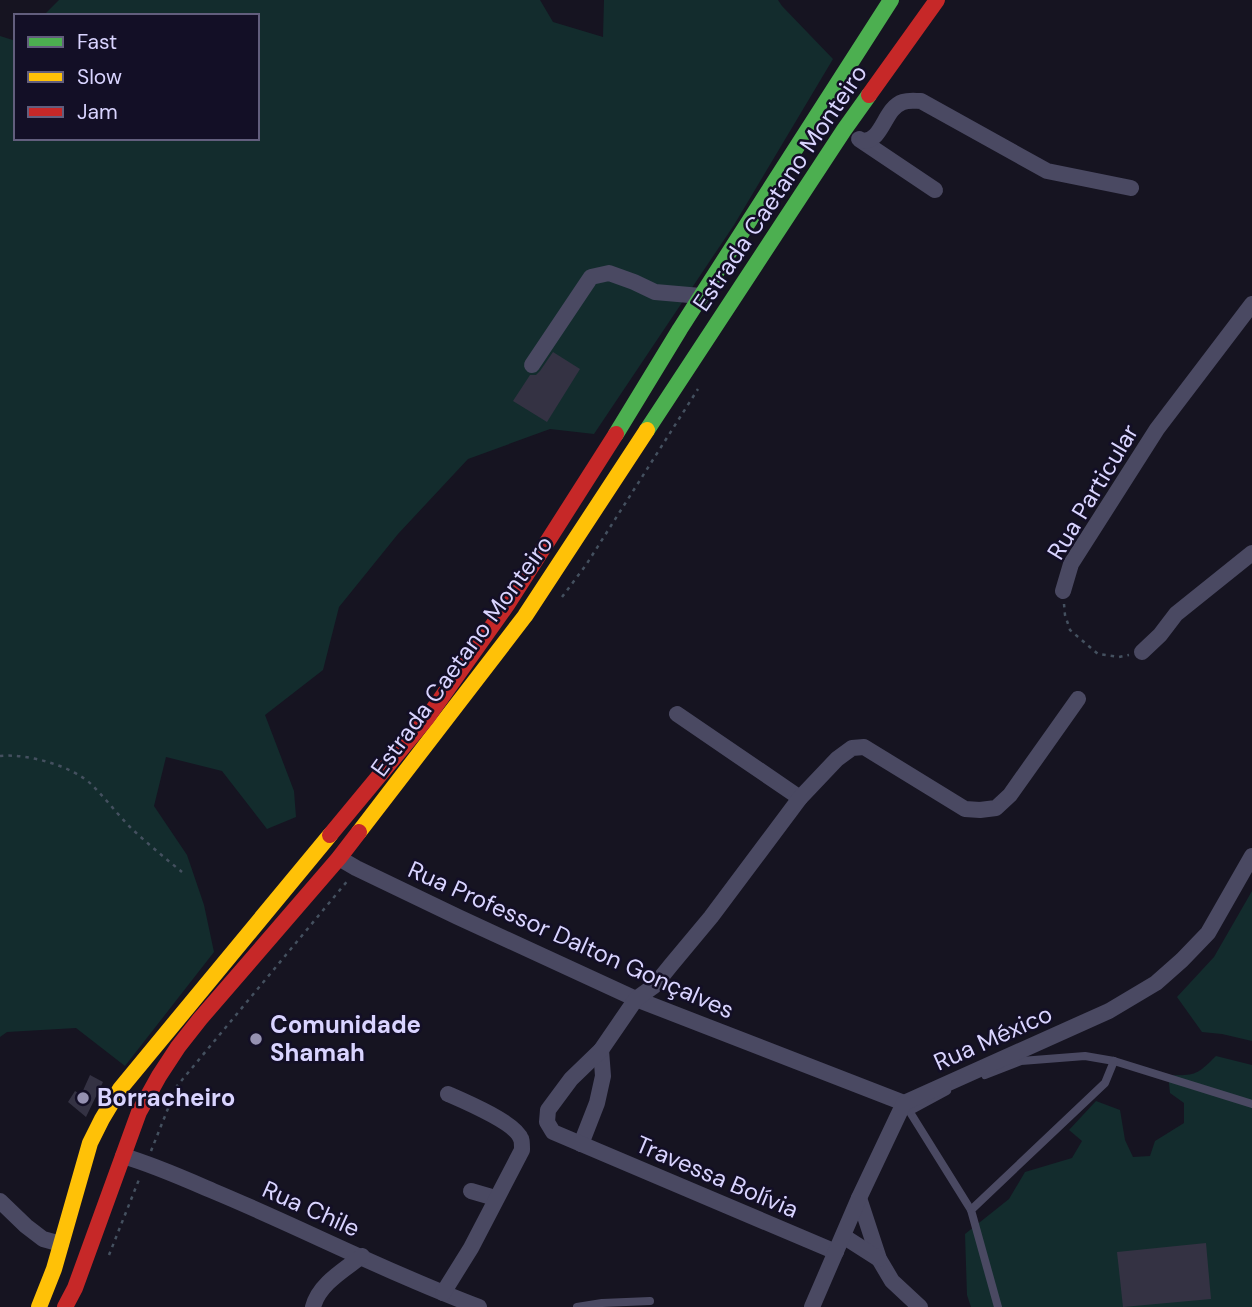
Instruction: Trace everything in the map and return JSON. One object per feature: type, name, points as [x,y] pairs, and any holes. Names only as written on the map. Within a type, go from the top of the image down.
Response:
[{"type":"main road","name":"Estrada Caetano Monteiro","points":[[65,1307],[75,1288],[139,1112],[178,1046],[339,858],[525,616],[844,130],[937,0]]},
{"type":"main road","name":"Estrada Caetano Monteiro","points":[[39,1307],[52,1279],[88,1149],[120,1089],[427,718],[507,605],[888,5]]},
{"type":"main road","points":[[888,5],[908,10],[915,20],[915,32]]},
{"type":"street","points":[[863,141],[874,137],[893,108],[900,103],[920,101],[1048,172],[1131,188]]},
{"type":"street","points":[[844,130],[935,190]]},
{"type":"street","points":[[532,365],[591,276],[609,273],[655,292],[701,296]]},
{"type":"street","name":"Rua Particular","points":[[1063,591],[1071,564],[1150,440],[1252,304]]},
{"type":"street","points":[[1142,652],[1176,614],[1252,553]]},
{"type":"street","name":"Travessa Bolívia","points":[[836,1252],[553,1132],[547,1122],[548,1110],[571,1079],[601,1050],[636,999],[654,986],[687,946],[800,799],[837,759],[852,748],[864,747],[965,808],[996,808],[1010,794],[1078,699]]},
{"type":"street","points":[[677,714],[800,799]]},
{"type":"street","name":"Rua México","points":[[907,1107],[1110,1011],[1156,983],[1208,933],[1252,856]]},
{"type":"street","name":"Rua Professor Dalton Gonçalves","points":[[339,858],[435,906],[636,999],[907,1107]]},
{"type":"street","points":[[581,1144],[597,1103],[603,1076],[601,1050]]},
{"type":"street","points":[[448,1094],[515,1129],[522,1139],[522,1150],[495,1198],[449,1299]]},
{"type":"street","points":[[812,1307],[859,1198],[907,1107]]},
{"type":"street","name":"Rua Chile","points":[[123,1156],[260,1210],[449,1299],[479,1307]]},
{"type":"street","points":[[471,1191],[495,1198]]},
{"type":"street","points":[[859,1198],[879,1259],[892,1281],[920,1307]]},
{"type":"street","points":[[0,1202],[43,1239],[61,1244]]},
{"type":"street","points":[[844,1236],[879,1259]]},
{"type":"street","points":[[313,1307],[314,1301],[326,1285],[362,1256]]},
{"type":"lane","points":[[998,1307],[971,1210],[907,1107],[1021,1061],[1084,1056],[1114,1061],[1252,1104]]},
{"type":"lane","points":[[971,1210],[1105,1083],[1114,1061]]},
{"type":"lane","points":[[577,1307],[650,1301]]},
{"type":"path","name":"Rua Particular","points":[[1063,591],[1065,615],[1070,630],[1098,654],[1119,657],[1142,652]]},
{"type":"path","points":[[0,756],[26,758],[64,767],[90,783],[126,822],[182,872]]},
{"type":"green space","points":[[59,0],[540,0],[553,22],[603,37],[604,0],[778,0],[833,59],[734,225],[594,434],[550,429],[468,459],[398,534],[339,607],[323,670],[265,715],[294,791],[296,817],[267,829],[222,771],[166,757],[154,806],[187,855],[204,905],[214,952],[125,1066],[76,1028],[7,1032],[0,1037],[0,36],[14,40],[14,140],[259,140],[259,14],[45,14]]},
{"type":"green space","points":[[1252,891],[1252,1041],[1202,1032],[1177,997],[1214,957]]},
{"type":"green space","points":[[1216,1056],[1252,1065],[1252,1307],[971,1307],[967,1295],[965,1234],[1009,1199],[1025,1172],[1072,1158],[1082,1141],[1069,1130],[1096,1101],[1120,1110],[1125,1140],[1133,1157],[1150,1156],[1155,1141],[1184,1123],[1184,1103],[1170,1093],[1168,1075],[1195,1073]]},
{"type":"building","points":[[553,352],[580,369],[547,422],[513,401],[530,375],[536,375],[540,371]]},
{"type":"building","name":"Borracheiro","points":[[90,1075],[103,1082],[86,1117],[68,1102],[75,1091],[81,1095]]},
{"type":"building","points":[[1206,1243],[1211,1299],[1123,1307],[1117,1252]]},
{"type":"traffic: fast","points":[[616,434],[680,329],[891,0]]},
{"type":"traffic: fast","points":[[647,430],[869,95]]},
{"type":"traffic: slow","points":[[359,832],[525,616],[647,430]]},
{"type":"traffic: slow","points":[[39,1307],[54,1269],[90,1143],[120,1089],[330,835]]},
{"type":"traffic: jam","points":[[869,95],[937,0]]},
{"type":"traffic: jam","points":[[330,835],[427,718],[507,605],[616,434]]},
{"type":"traffic: jam","points":[[65,1307],[75,1288],[139,1112],[159,1076],[200,1019],[359,832]]},
{"type":"place","name":"Comunidade Shamah","points":[[256,1039]]},
{"type":"place","name":"Borracheiro","points":[[83,1098]]}]
